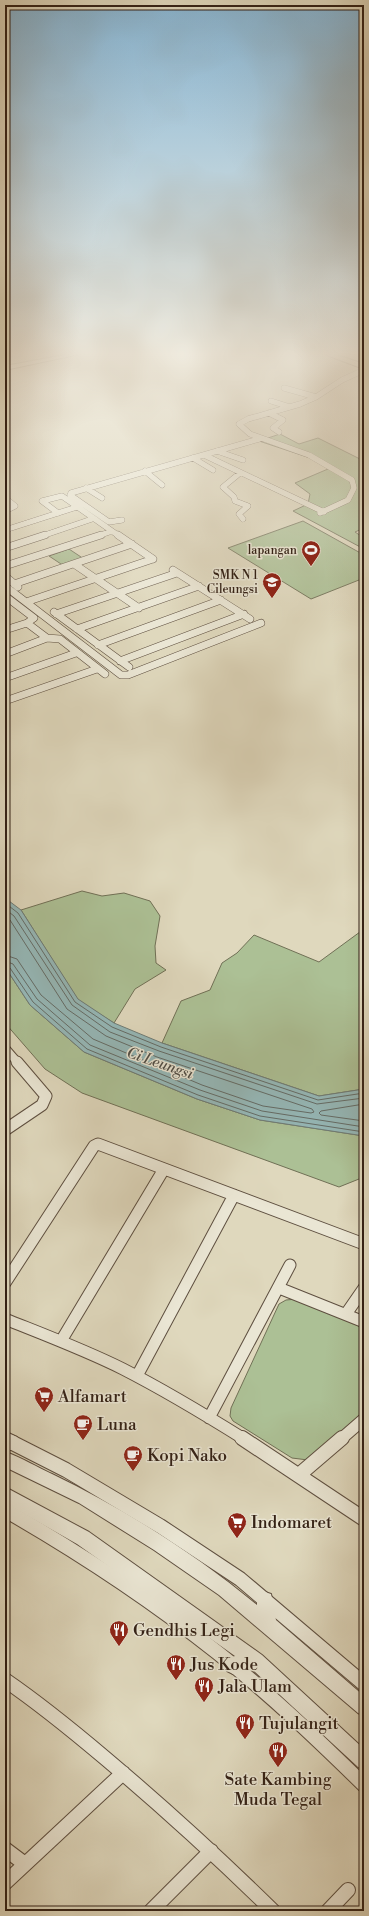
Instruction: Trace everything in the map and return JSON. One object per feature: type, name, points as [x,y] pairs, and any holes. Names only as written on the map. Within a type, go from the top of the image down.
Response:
[{"type":"street","points":[[122,520],[109,522],[70,495],[76,490],[248,442]]},
{"type":"street","points":[[204,455],[240,473],[264,482],[322,512],[348,500],[354,488],[352,480],[331,466],[308,455],[270,442]]},
{"type":"street","points":[[217,451],[243,460]]},
{"type":"street","points":[[193,458],[213,470]]},
{"type":"street","points":[[172,464],[183,470]]},
{"type":"street","points":[[145,471],[162,486]]},
{"type":"street","points":[[240,473],[237,478],[222,487],[234,496],[235,501],[248,506],[239,514],[243,519]]},
{"type":"street","points":[[86,488],[102,498]]},
{"type":"street","points":[[26,602],[153,559],[59,496],[42,501],[58,513]]},
{"type":"street","points":[[5,498],[15,506],[5,511]]},
{"type":"street","points":[[5,530],[77,507]]},
{"type":"street","points":[[5,548],[92,519]]},
{"type":"street","points":[[5,566],[112,531]]},
{"type":"street","points":[[5,576],[17,586],[132,544]]},
{"type":"street","points":[[74,564],[119,593],[139,608]]},
{"type":"street","points":[[170,568],[250,619]]},
{"type":"street","points":[[129,667],[54,612],[119,593],[177,573]]},
{"type":"street","points":[[5,586],[26,602],[45,627],[47,638]]},
{"type":"street","points":[[77,629],[199,586]]},
{"type":"street","points":[[5,596],[34,618],[5,630]]},
{"type":"street","points":[[98,645],[221,600]]},
{"type":"street","points":[[5,608],[16,604]]},
{"type":"street","points":[[120,661],[244,614]]},
{"type":"street","points":[[27,622],[45,627],[118,673],[128,675],[261,624]]},
{"type":"street","points":[[5,654],[47,638],[60,638],[76,653],[105,674]]},
{"type":"street","points":[[5,678],[76,653]]},
{"type":"street","points":[[5,701],[97,669]]},
{"type":"street","points":[[5,1130],[42,1105],[46,1096],[6,1050]]},
{"type":"street","points":[[5,1283],[94,1146],[98,1144],[364,1244]]},
{"type":"street","points":[[61,1341],[164,1169]]},
{"type":"street","points":[[137,1376],[234,1195]]},
{"type":"street","points":[[209,1418],[290,1265]]},
{"type":"street","points":[[279,1288],[364,1322]]},
{"type":"street","points":[[346,1314],[364,1288]]},
{"type":"street","points":[[5,1319],[61,1341],[137,1376],[300,1474],[364,1519]]},
{"type":"street","points":[[300,1474],[364,1419]]},
{"type":"street","points":[[7,1442],[66,1470],[160,1526],[240,1579],[364,1684]]},
{"type":"street","points":[[5,1459],[85,1498],[151,1538],[225,1589],[364,1707]]},
{"type":"street","points":[[5,1495],[83,1538],[256,1661],[364,1761]]},
{"type":"street","points":[[5,1510],[37,1528],[132,1588],[233,1665],[286,1711],[364,1785]]},
{"type":"street","points":[[265,1600],[268,1624]]},
{"type":"street","points":[[233,1665],[256,1661]]},
{"type":"street","points":[[5,1680],[49,1710],[123,1773],[211,1850],[274,1911]]},
{"type":"street","points":[[5,1883],[123,1773]]},
{"type":"street","points":[[5,1849],[25,1864]]},
{"type":"street","points":[[151,1911],[211,1850]]},
{"type":"street","points":[[328,1911],[348,1890]]},
{"type":"green space","points":[[263,442],[296,442],[299,444],[304,442],[327,442],[364,461],[364,528],[355,532],[364,538],[364,549],[293,511],[308,504],[310,494],[295,483],[328,469],[319,461]]},
{"type":"green space","name":"lapangan","points":[[303,521],[364,555],[364,578],[311,599],[228,548]]},
{"type":"green space","points":[[69,549],[84,559],[64,566],[49,556]]},
{"type":"green space","points":[[82,891],[102,896],[124,893],[150,901],[160,916],[155,946],[156,963],[166,970],[135,989],[114,1023],[78,1000],[21,910]]},
{"type":"green space","points":[[364,929],[364,1089],[319,1096],[162,1043],[181,1001],[210,990],[222,963],[237,953],[254,935],[319,962]]},
{"type":"green space","points":[[5,967],[30,1005],[84,1052],[197,1099],[260,1120],[364,1136],[364,1177],[339,1187],[82,1093],[45,1069],[5,1023]]},
{"type":"green space","points":[[297,1299],[364,1328],[364,1414],[308,1460],[292,1458],[233,1421],[230,1416],[231,1408],[279,1304],[286,1300]]},
{"type":"water","name":"Ci Leungsi","points":[[5,898],[21,910],[78,999],[114,1023],[162,1043],[319,1096],[364,1089],[364,1136],[260,1120],[197,1099],[84,1052],[30,1005],[5,967]]},
{"type":"place","name":"lapangan","points":[[311,567]]},
{"type":"place","name":"SMK N 1 Cileungsi","points":[[272,599]]},
{"type":"place","name":"Alfamart","points":[[44,1413]]},
{"type":"place","name":"Luna","points":[[83,1441]]},
{"type":"place","name":"Kopi Nako","points":[[133,1472]]},
{"type":"place","name":"Indomaret","points":[[237,1539]]},
{"type":"place","name":"Gendhis Legi","points":[[119,1647]]},
{"type":"place","name":"Jus Kode","points":[[176,1681]]},
{"type":"place","name":"Jala Ulam","points":[[204,1703]]},
{"type":"place","name":"Tujulangit","points":[[245,1740]]},
{"type":"place","name":"Sate Kambing Muda Tegal","points":[[278,1768]]}]
